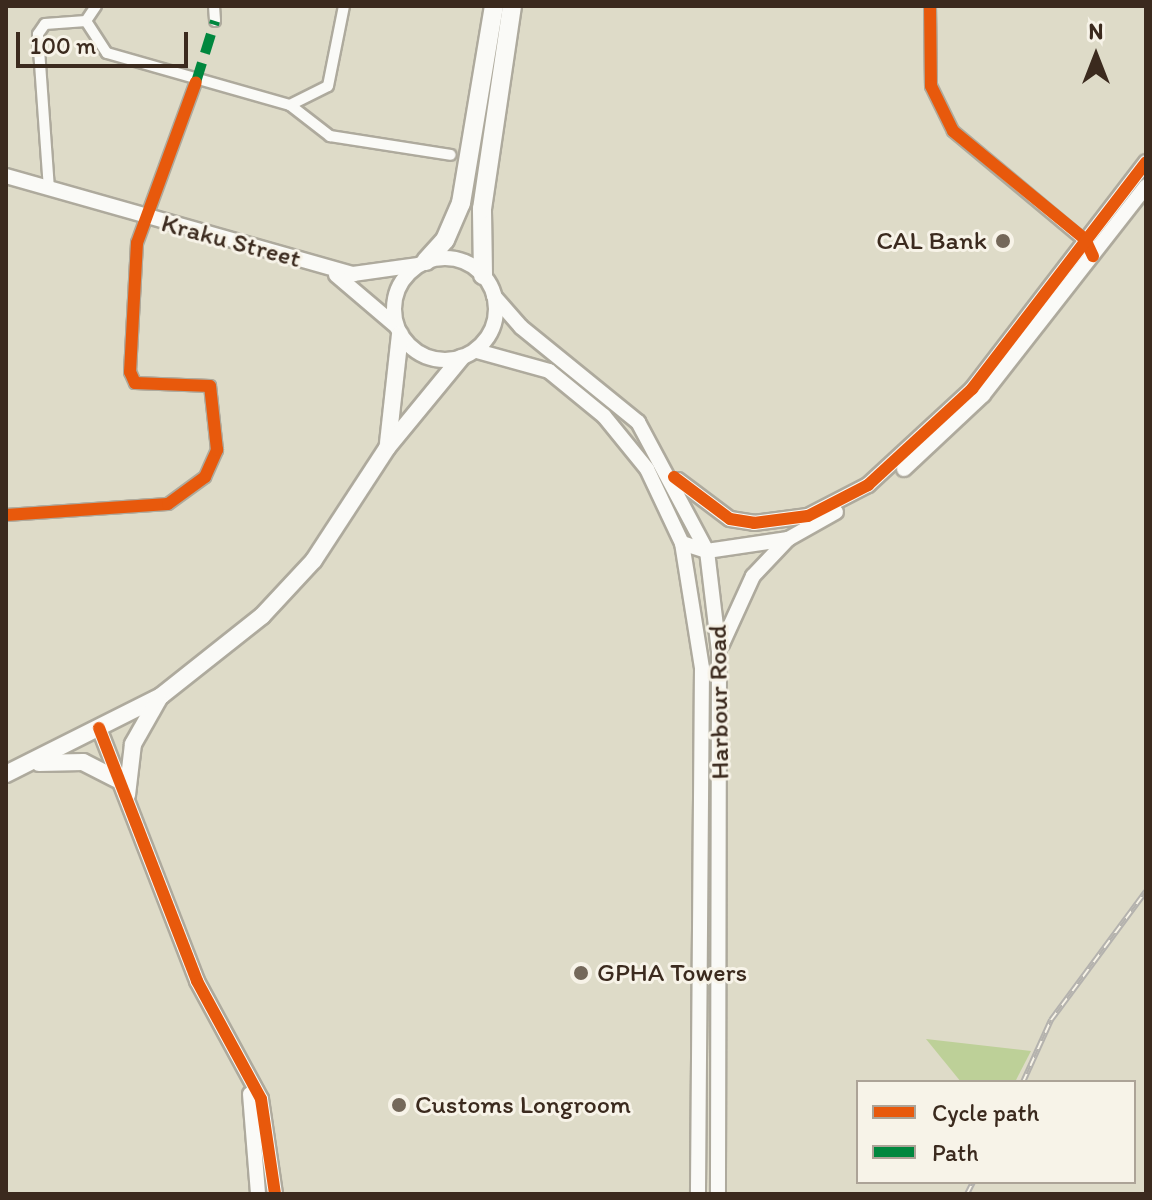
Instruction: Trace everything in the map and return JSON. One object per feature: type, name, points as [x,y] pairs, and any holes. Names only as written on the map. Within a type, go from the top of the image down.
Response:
[{"type":"highway","points":[[422,263],[445,240],[461,203],[494,6]]},
{"type":"highway","points":[[483,275],[480,219],[512,6]]},
{"type":"main road","points":[[674,477],[730,519],[754,523],[808,516],[848,497],[937,427],[1146,162]]},
{"type":"main road","name":"Kraku Street","points":[[6,176],[146,219],[238,237],[353,274],[422,263]]},
{"type":"main road","points":[[682,543],[707,551],[788,539],[870,492],[944,436],[1093,256],[1146,186]]},
{"type":"main road","points":[[6,774],[161,696],[262,616],[314,560],[387,448],[493,324],[494,296],[483,275],[459,260],[422,263],[395,299],[398,330],[387,448]]},
{"type":"main road","name":"Kraku Street","points":[[318,264],[398,330]]},
{"type":"main road","name":"Harbour Road","points":[[494,296],[521,327],[638,422],[674,477],[707,551],[719,652],[718,1194]]},
{"type":"main road","points":[[398,330],[428,356],[469,354]]},
{"type":"main road","name":"Harbour Road","points":[[469,354],[549,371],[604,416],[647,469],[682,543],[702,668],[698,1194]]},
{"type":"main road","points":[[719,652],[735,606],[788,539]]},
{"type":"main road","points":[[127,795],[133,744],[161,696]]},
{"type":"main road","points":[[99,728],[197,981],[237,1048],[261,1099],[275,1194]]},
{"type":"main road","points":[[22,766],[83,762],[117,779]]},
{"type":"main road","points":[[237,1048],[259,1145],[258,1194]]},
{"type":"main road","points":[[698,1115],[718,1116]]},
{"type":"street","points":[[86,21],[96,6]]},
{"type":"street","points":[[214,6],[215,21]]},
{"type":"street","points":[[290,105],[328,86],[344,6]]},
{"type":"street","points":[[930,6],[931,86],[953,131],[1085,239],[1093,256]]},
{"type":"street","points":[[86,21],[107,53],[196,82],[290,105],[330,136],[451,155]]},
{"type":"street","points":[[49,189],[38,34],[45,24],[86,21]]},
{"type":"street","points":[[6,515],[168,504],[205,477],[217,450],[210,386],[131,380],[137,243],[196,82]]},
{"type":"green space","points":[[926,1039],[1031,1051],[1016,1080],[959,1080]]},
{"type":"railway","points":[[1024,1080],[1051,1020],[1146,891]]},
{"type":"railway","points":[[967,1194],[972,1184]]},
{"type":"marked path","points":[[196,82],[215,21]]},
{"type":"cycle path","points":[[930,6],[931,86],[953,131],[1085,239],[1093,256]]},
{"type":"cycle path","points":[[6,515],[168,504],[205,477],[217,450],[210,386],[135,383],[130,372],[137,243],[196,82]]},
{"type":"cycle path","points":[[674,477],[730,519],[754,523],[808,516],[868,485],[972,389],[1146,162]]},
{"type":"cycle path","points":[[99,728],[197,981],[261,1099],[275,1194]]},
{"type":"place","name":"CAL Bank","points":[[1003,241]]},
{"type":"place","name":"GPHA Towers","points":[[581,973]]},
{"type":"place","name":"Customs Longroom","points":[[399,1105]]}]
